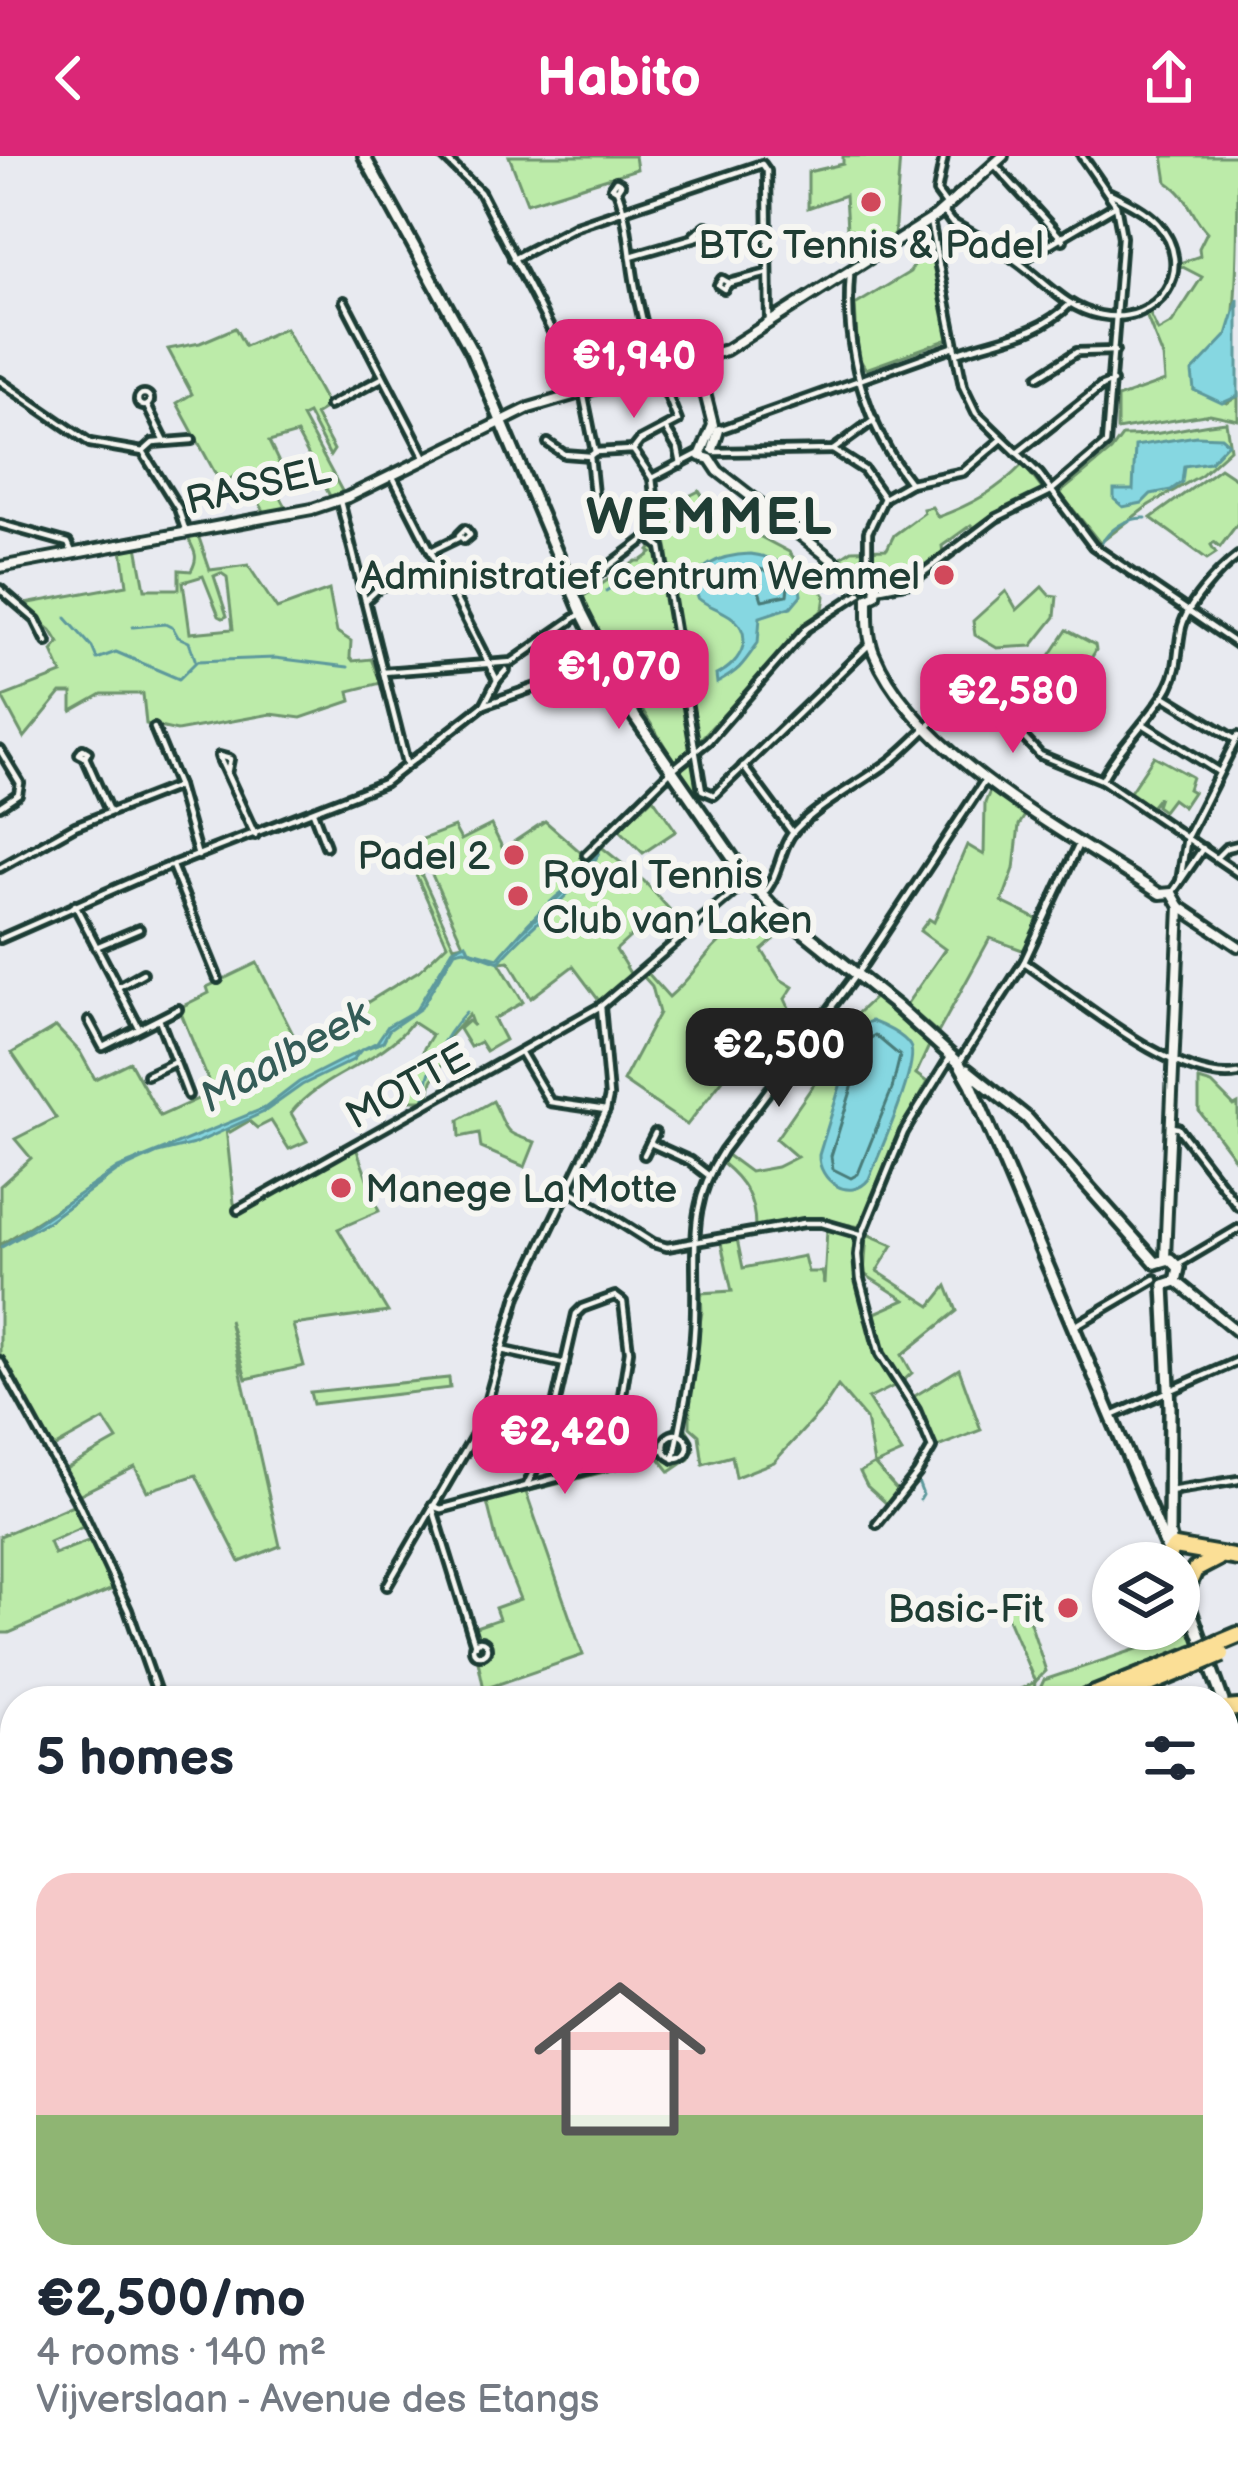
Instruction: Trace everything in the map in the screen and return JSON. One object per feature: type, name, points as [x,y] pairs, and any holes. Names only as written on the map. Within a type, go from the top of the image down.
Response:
[{"type":"highway","points":[[1200,1557],[1238,1560]]},
{"type":"highway","points":[[1200,1567],[1208,1561],[1238,1560]]},
{"type":"highway","points":[[1221,1649],[1238,1635]]},
{"type":"highway","points":[[1120,1686],[1238,1647]]},
{"type":"highway","points":[[1139,1686],[1194,1660]]},
{"type":"main road","points":[[364,156],[472,352],[582,613],[635,717],[748,880],[977,1084],[1027,1118],[1161,1261],[1170,1277],[1172,1542]]},
{"type":"main road","points":[[977,1084],[1073,1327],[1167,1542]]},
{"type":"main road","points":[[1161,1261],[1170,1277]]},
{"type":"main road","points":[[1155,1518],[1162,1525],[1169,1516]]},
{"type":"main road","points":[[1200,1632],[1221,1686]]},
{"type":"street","points":[[443,156],[480,192],[583,392],[596,514]]},
{"type":"street","points":[[944,156],[938,192],[950,222],[1019,262],[1070,304],[1092,314],[1133,316],[1155,307],[1168,287],[1170,246],[1156,222],[1109,193]]},
{"type":"street","name":"RASSEL","points":[[2,566],[340,501],[500,420],[726,350],[930,221],[1003,156]]},
{"type":"street","points":[[586,855],[750,696],[807,628],[864,589],[911,582],[996,518],[1051,491],[1101,452],[1109,434],[1122,237],[1116,205],[1082,156]]},
{"type":"street","points":[[513,259],[576,226],[765,164],[771,324]]},
{"type":"street","points":[[994,164],[1063,240]]},
{"type":"street","points":[[548,443],[564,454],[633,450],[640,441],[678,422],[656,371],[617,190]]},
{"type":"street","points":[[1019,262],[1116,205]]},
{"type":"street","points":[[930,221],[969,402],[1051,491],[1093,546],[1238,645]]},
{"type":"street","points":[[632,256],[694,236]]},
{"type":"street","points":[[728,283],[768,273]]},
{"type":"street","points":[[850,274],[852,351],[884,450],[910,483]]},
{"type":"street","points":[[344,301],[425,457]]},
{"type":"street","points":[[709,452],[719,430],[956,350],[1014,339],[1053,319],[1070,304]]},
{"type":"street","points":[[1039,376],[1078,352],[1115,351]]},
{"type":"street","points":[[697,361],[713,425],[709,452],[716,470],[864,589]]},
{"type":"street","points":[[329,406],[382,378]]},
{"type":"street","points":[[0,381],[90,442],[143,452],[178,508],[186,532]]},
{"type":"street","points":[[1018,453],[1113,382]]},
{"type":"street","points":[[147,406],[165,442]]},
{"type":"street","points":[[832,450],[874,420]]},
{"type":"street","points":[[666,430],[678,448],[680,464]]},
{"type":"street","points":[[986,453],[995,433]]},
{"type":"street","points":[[1002,439],[963,472],[910,483],[884,498],[868,532],[864,589],[871,644],[884,671],[952,754],[1238,946]]},
{"type":"street","points":[[143,452],[153,443],[192,440]]},
{"type":"street","points":[[574,593],[658,529],[652,478],[633,450]]},
{"type":"street","points":[[652,478],[709,452],[832,450],[864,470],[884,498]]},
{"type":"street","points":[[392,474],[497,680]]},
{"type":"street","points":[[340,501],[407,766]]},
{"type":"street","points":[[0,524],[68,543],[73,552]]},
{"type":"street","points":[[431,551],[460,537]]},
{"type":"street","points":[[649,537],[662,547],[702,790],[714,795],[862,647],[871,644]]},
{"type":"street","points":[[0,554],[2,566]]},
{"type":"street","points":[[1102,780],[1120,748],[1162,696],[1180,657],[1187,614],[1238,556]]},
{"type":"street","points":[[365,601],[380,586],[439,567]]},
{"type":"street","points":[[361,582],[380,586]]},
{"type":"street","points":[[0,589],[36,620],[47,642]]},
{"type":"street","points":[[383,672],[512,662],[582,613]]},
{"type":"street","points":[[0,939],[124,884],[383,783],[484,704],[607,663]]},
{"type":"street","points":[[484,704],[506,670]]},
{"type":"street","points":[[762,896],[776,878],[792,832],[888,763],[965,696],[978,695],[1040,755],[1102,780],[1238,873]]},
{"type":"street","points":[[1161,1261],[1174,1063],[1173,899],[1187,837],[1237,738],[1162,696]]},
{"type":"street","points":[[1143,724],[1219,772]]},
{"type":"street","points":[[154,728],[178,786],[198,856]]},
{"type":"street","points":[[0,750],[20,783],[18,794],[0,806]]},
{"type":"street","points":[[85,757],[109,811]]},
{"type":"street","points":[[743,766],[792,832]]},
{"type":"street","points":[[227,774],[255,835]]},
{"type":"street","points":[[674,1459],[695,1319],[697,1206],[708,1175],[857,974],[986,779]]},
{"type":"street","points":[[0,868],[75,826],[178,786]]},
{"type":"street","points":[[313,812],[326,846]]},
{"type":"street","points":[[877,1524],[932,1448],[916,1410],[880,1354],[859,1272],[862,1234],[904,1132],[1024,962],[1080,842]]},
{"type":"street","points":[[1217,858],[1226,848],[1238,845]]},
{"type":"street","points":[[1180,881],[1203,848]]},
{"type":"street","points":[[172,866],[218,980]]},
{"type":"street","name":"MOTTE","points":[[238,1210],[601,1006],[748,880]]},
{"type":"street","points":[[75,905],[139,1028]]},
{"type":"street","points":[[96,947],[139,929]]},
{"type":"street","points":[[1024,962],[1174,1063],[1215,1076],[1238,1075]]},
{"type":"street","points":[[118,987],[143,973]]},
{"type":"street","points":[[386,1586],[482,1424],[527,1271],[606,1110],[609,1096],[601,1006]]},
{"type":"street","points":[[89,1021],[103,1047],[178,1009]]},
{"type":"street","points":[[159,1019],[188,1095]]},
{"type":"street","points":[[521,1053],[550,1102],[606,1110]]},
{"type":"street","points":[[147,1076],[175,1062]]},
{"type":"street","points":[[1171,1127],[1178,1127],[1238,1206]]},
{"type":"street","points":[[644,1155],[655,1132]]},
{"type":"street","points":[[650,1143],[708,1175]]},
{"type":"street","points":[[568,1189],[653,1243],[667,1247],[804,1223],[822,1222],[862,1234]]},
{"type":"street","points":[[1073,1327],[1170,1277],[1238,1229]]},
{"type":"street","points":[[1170,1277],[1238,1329]]},
{"type":"street","points":[[526,1485],[546,1445],[576,1314],[620,1298],[629,1351],[611,1464]]},
{"type":"street","points":[[501,1350],[565,1364]]},
{"type":"street","points":[[1112,1416],[1238,1361]]},
{"type":"street","points":[[1,1364],[78,1503],[118,1588],[154,1686]]},
{"type":"street","points":[[664,1450],[668,1437],[679,1434]]},
{"type":"street","points":[[674,1459],[688,1450],[686,1439],[679,1434]]},
{"type":"street","points":[[432,1506],[455,1505],[664,1450]]},
{"type":"street","points":[[664,1450],[674,1459]]},
{"type":"street","points":[[1170,1491],[1234,1482]]},
{"type":"street","points":[[444,1490],[455,1505]]},
{"type":"street","points":[[432,1506],[475,1645]]},
{"type":"green space","points":[[509,156],[635,156],[637,169],[527,203]]},
{"type":"green space","name":"BTC Tennis & Padel","points":[[843,156],[900,156],[894,238],[867,254],[847,229],[845,195],[808,208],[808,172],[843,164]]},
{"type":"green space","points":[[1163,156],[1238,156],[1232,327],[1204,364],[1194,390],[1227,403],[1238,396],[1238,420],[1210,414],[1117,430],[1117,398],[1165,381],[1163,357],[1146,315],[1150,314],[1158,331],[1172,323],[1202,277],[1177,264],[1200,256],[1207,232],[1167,182]]},
{"type":"green space","points":[[933,257],[949,339],[866,369],[858,357],[855,305],[910,272],[918,258]]},
{"type":"green space","points":[[235,328],[245,346],[285,328],[328,407],[315,415],[334,450],[330,456],[308,414],[302,417],[343,493],[331,498],[297,434],[269,442],[280,465],[268,473],[287,509],[265,513],[242,472],[221,484],[177,403],[192,394],[168,349],[200,343]]},
{"type":"green space","points":[[1226,422],[1230,449],[1201,475],[1149,505],[1100,543],[1060,493],[1122,436]]},
{"type":"green space","points":[[1023,464],[1043,490],[974,528],[971,525],[942,546],[943,553],[913,578],[881,583],[873,576],[863,577],[840,558],[852,550],[887,549],[894,535],[924,513],[923,509],[932,507],[938,517],[962,507],[994,489]]},
{"type":"green space","points":[[1220,468],[1238,480],[1238,523],[1220,547],[1211,545],[1216,553],[1207,559],[1151,518]]},
{"type":"green space","points":[[699,491],[713,512],[725,502],[759,536],[789,552],[810,578],[824,561],[833,569],[818,586],[825,596],[823,609],[691,749],[698,789],[694,793],[625,682],[581,598],[641,561],[653,546],[668,551],[660,511]]},
{"type":"green space","points":[[198,535],[210,570],[248,565],[277,609],[329,590],[337,632],[351,641],[350,657],[353,661],[371,659],[381,683],[349,691],[351,701],[301,718],[271,714],[177,731],[146,724],[143,694],[102,694],[72,711],[72,693],[61,693],[24,738],[2,697],[62,674],[52,651],[59,643],[51,630],[19,605],[127,585],[122,549],[137,546],[145,589],[179,589],[179,570],[191,571],[195,562],[188,538]],"holes":[[[203,576],[223,618],[227,616],[214,576],[227,577],[233,629],[190,633],[183,582]]]},
{"type":"green space","points":[[1042,587],[1057,596],[1055,617],[1032,646],[997,648],[975,635],[973,621],[1006,591],[1017,610]]},
{"type":"green space","points":[[1067,630],[1096,650],[1072,691],[1041,669]]},
{"type":"green space","points":[[1154,756],[1192,777],[1188,789],[1193,792],[1183,807],[1172,799],[1163,811],[1156,806],[1159,797],[1151,807],[1130,792]]},
{"type":"green space","points":[[990,791],[1026,814],[1019,825],[1014,869],[1002,902],[1039,920],[1025,951],[990,938],[938,1033],[906,1005],[945,949],[920,931],[929,919],[934,922],[967,845],[984,855],[985,803]]},
{"type":"green space","points":[[653,798],[676,831],[643,853],[619,829]]},
{"type":"green space","points":[[545,821],[586,857],[599,845],[644,881],[686,928],[672,941],[658,928],[643,925],[616,950],[631,975],[600,1002],[573,966],[531,998],[509,961],[499,962],[523,1002],[494,1019],[505,1040],[486,1051],[480,1042],[470,1047],[459,1029],[468,1021],[473,1026],[469,1015],[446,1040],[449,1051],[432,1081],[428,1100],[409,1100],[432,1035],[412,1022],[384,1048],[319,1088],[291,1113],[307,1141],[289,1149],[271,1121],[257,1128],[249,1121],[230,1132],[226,1128],[234,1203],[241,1212],[356,1148],[379,1211],[338,1229],[388,1312],[293,1325],[304,1366],[246,1379],[229,1320],[280,1546],[240,1562],[196,1475],[147,1491],[135,1467],[76,1496],[62,1471],[117,1440],[104,1420],[50,1450],[17,1381],[0,1357],[0,1247],[48,1221],[112,1174],[0,1245],[0,1186],[31,1158],[15,1139],[56,1118],[12,1053],[56,1027],[80,1052],[95,1079],[130,1062],[160,1116],[213,1092],[179,1008],[209,993],[207,987],[257,963],[301,1050],[346,1026],[368,1002],[420,970],[447,944],[414,870],[417,865],[454,946],[463,944],[417,841],[454,827],[461,840],[491,825],[503,849]]},
{"type":"green space","points":[[772,917],[786,929],[762,950],[780,979],[793,987],[785,999],[790,1010],[770,1019],[687,1125],[623,1081],[659,1013],[652,986],[642,975],[646,971],[669,997],[730,933],[743,925],[749,933],[763,929]]},
{"type":"green space","points":[[875,997],[929,1046],[916,1074],[927,1082],[892,1146],[860,1227],[815,1218],[755,1227],[746,1190],[722,1163],[727,1155],[750,1172],[797,1157],[776,1139],[852,1029],[847,1023]]},
{"type":"green space","points":[[1199,1080],[1212,1084],[1234,1106],[1238,1104],[1238,1163],[1199,1111]]},
{"type":"green space","points":[[493,1101],[507,1129],[535,1142],[525,1167],[481,1148],[479,1133],[460,1137],[459,1120]]},
{"type":"green space","points":[[827,1229],[853,1236],[857,1284],[875,1341],[896,1385],[868,1399],[902,1453],[875,1465],[899,1492],[887,1504],[867,1486],[860,1472],[874,1464],[866,1419],[838,1386],[774,1462],[736,1477],[732,1456],[703,1464],[699,1435],[690,1427],[690,1394],[685,1427],[694,1450],[670,1472],[659,1458],[526,1492],[583,1655],[483,1686],[477,1656],[492,1652],[487,1642],[475,1640],[470,1629],[499,1619],[495,1608],[520,1599],[487,1502],[474,1503],[658,1453],[675,1466],[690,1450],[682,1429],[702,1312],[701,1293],[732,1291],[721,1243],[737,1239],[743,1268],[804,1256],[808,1272],[821,1272],[824,1284]]},
{"type":"green space","points":[[867,1234],[893,1245],[877,1271],[931,1306],[947,1286],[957,1311],[902,1355],[912,1373],[902,1382],[910,1392],[895,1374],[885,1356],[875,1313],[905,1300],[864,1274]]},
{"type":"green space","points":[[959,1369],[981,1430],[935,1448],[913,1397]]},
{"type":"green space","points":[[449,1378],[450,1388],[313,1404],[310,1392]]},
{"type":"green space","points":[[75,1504],[85,1526],[49,1542],[54,1554],[91,1540],[115,1588],[0,1633],[0,1536]]},
{"type":"green space","points":[[1020,1592],[1046,1671],[1035,1682],[1000,1600]]},
{"type":"green space","points":[[1134,1650],[1178,1650],[1093,1686],[1041,1686],[1044,1680]]},
{"type":"water","points":[[1238,299],[1238,396],[1222,403],[1194,390],[1192,372],[1227,335]]},
{"type":"water","points":[[1221,437],[1228,443],[1210,462],[1184,466],[1182,482],[1171,490],[1123,507],[1114,499],[1114,490],[1133,490],[1135,446]]},
{"type":"water","points":[[750,554],[784,565],[796,577],[801,595],[791,607],[760,617],[758,643],[740,667],[717,683],[716,675],[739,655],[744,637],[735,620],[698,598],[698,577],[719,560]]},
{"type":"water","points":[[601,845],[586,874],[499,962],[464,949],[455,951],[421,1008],[389,1030],[383,1042],[362,1050],[377,1042],[388,1026],[416,1010],[453,949],[466,943],[469,950],[498,958],[578,877]]},
{"type":"water","points":[[871,1021],[907,1042],[912,1055],[897,1111],[869,1179],[845,1189],[829,1180],[819,1155],[855,1037]]},
{"type":"water","points":[[361,1050],[353,1060],[302,1085],[264,1112],[116,1172],[48,1221],[0,1248],[118,1168],[265,1108],[299,1082]]},
{"type":"waterway","points":[[1100,546],[1119,525],[1146,518]]},
{"type":"waterway","points":[[606,591],[639,569]]},
{"type":"waterway","points":[[66,618],[97,659],[116,652],[179,679],[197,661],[275,658],[348,667]]},
{"type":"waterway","points":[[133,627],[165,624],[173,628],[189,642],[195,659]]},
{"type":"waterway","name":"Maalbeek","points":[[514,940],[570,886]]},
{"type":"waterway","points":[[425,1098],[438,1052],[466,1012]]},
{"type":"waterway","points":[[917,1479],[923,1495],[920,1500]]},
{"type":"waterway","points":[[890,1512],[916,1480]]},
{"type":"waterway","points":[[878,1526],[886,1517]]},
{"type":"place","name":"BTC Tennis & Padel","points":[[871,202]]},
{"type":"place","name":"Administratief centrum Wemmel","points":[[944,575]]},
{"type":"place","name":"Padel 2","points":[[514,855]]},
{"type":"place","name":"Royal Tennis Club van Laken","points":[[518,896]]},
{"type":"place","name":"Manege La Motte","points":[[341,1188]]},
{"type":"place","name":"Basic-Fit","points":[[1068,1608]]},
{"type":"district","name":"WEMMEL","points":[[710,516]]}]
